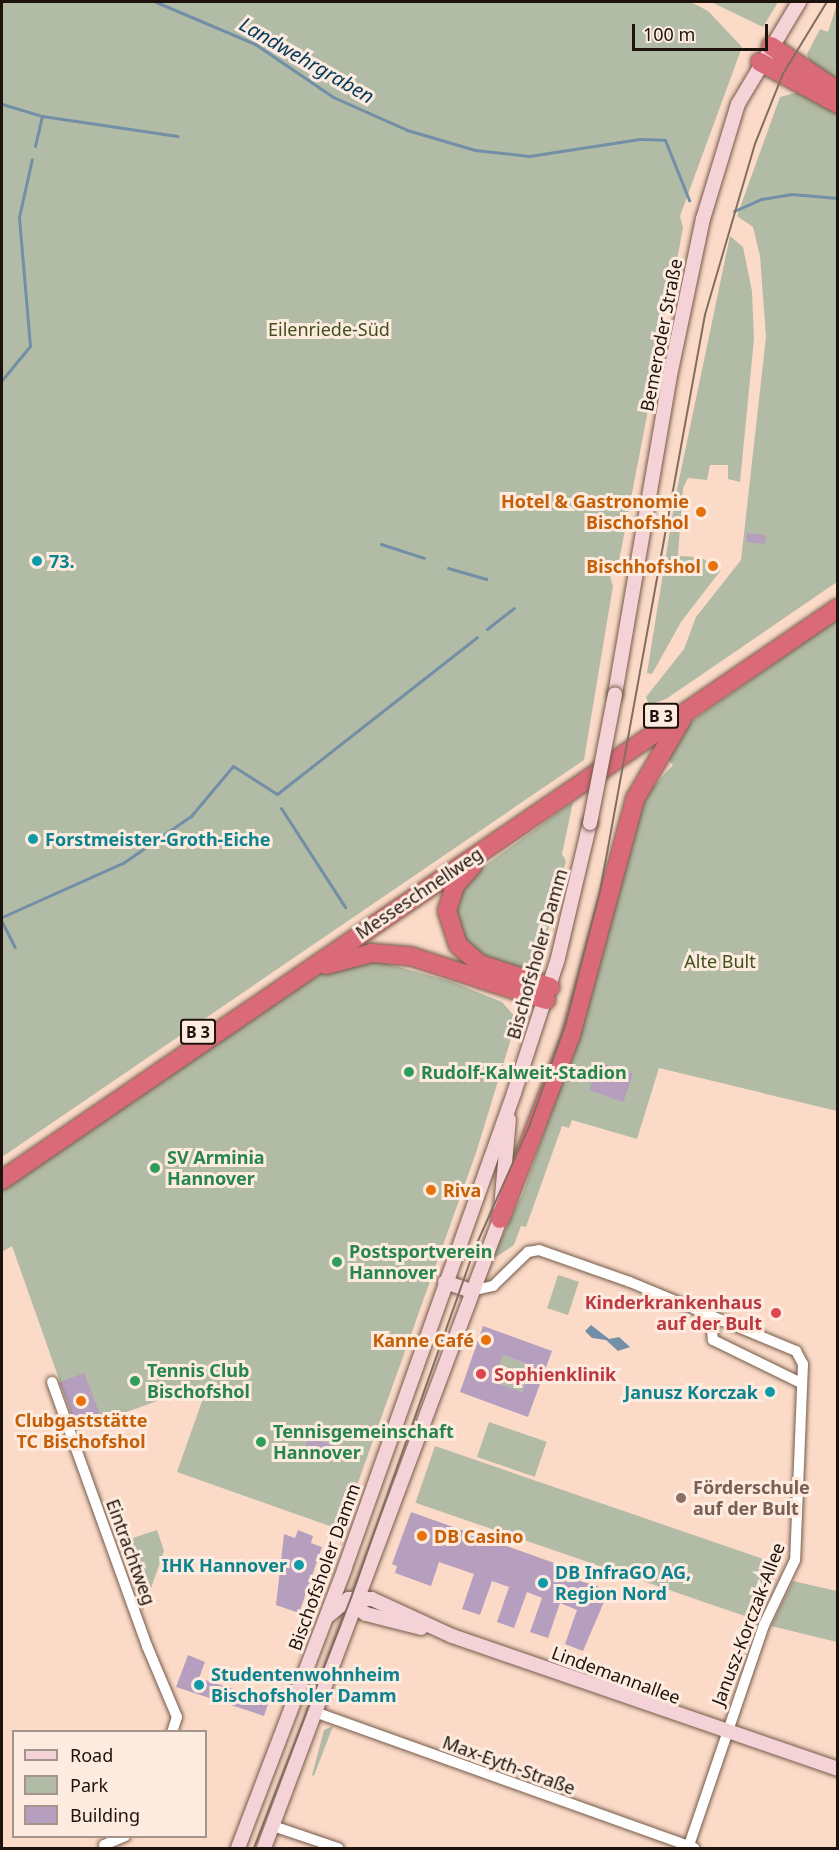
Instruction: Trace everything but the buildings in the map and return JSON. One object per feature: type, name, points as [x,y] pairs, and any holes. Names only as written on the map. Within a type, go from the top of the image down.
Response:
[{"type":"highway","points":[[771,46],[837,91]]},
{"type":"highway","points":[[760,62],[837,104]]},
{"type":"highway","name":"Messeschnellweg","points":[[2,1167],[837,595]]},
{"type":"highway","name":"Messeschnellweg","points":[[2,1180],[837,608]]},
{"type":"highway","points":[[500,1219],[571,1035],[635,799],[648,769],[689,709]]},
{"type":"highway","points":[[503,836],[455,886],[447,911],[449,928],[471,958],[548,993]]},
{"type":"highway","points":[[286,984],[342,959],[387,953],[433,962],[548,993]]},
{"type":"main road","name":"Bemeroder Straße","points":[[590,823],[615,694],[669,380],[703,219],[738,104],[760,62],[799,2]]},
{"type":"main road","name":"Bischofsholer Damm","points":[[238,1848],[341,1578],[514,1093],[548,993],[590,823]]},
{"type":"main road","name":"Bischofsholer Damm","points":[[264,1848],[312,1712],[356,1602],[471,1291],[500,1219],[514,1093]]},
{"type":"main road","points":[[445,1282],[471,1291]]},
{"type":"main road","points":[[325,1619],[356,1602],[341,1578]]},
{"type":"main road","name":"Lindemannallee","points":[[356,1602],[726,1734],[837,1769]]},
{"type":"street","name":"Janusz-Korczak-Allee","points":[[471,1291],[493,1286],[528,1252],[539,1250],[630,1282],[711,1318],[796,1351],[803,1364],[795,1560],[764,1625],[690,1848]]},
{"type":"street","points":[[711,1318],[713,1340],[801,1383]]},
{"type":"street","name":"Eintrachtweg","points":[[52,1382],[147,1646],[177,1717],[172,1730]]},
{"type":"street","name":"Max-Eyth-Straße","points":[[312,1712],[690,1848]]},
{"type":"street","points":[[273,1826],[338,1848]]},
{"type":"street","points":[[104,1843],[119,1838]]},
{"type":"green space","name":"Eilenriede-Süd","points":[[2,2],[691,2],[708,11],[742,47],[680,216],[683,228],[619,561],[609,562],[608,569],[613,586],[584,760],[2,1157]]},
{"type":"green space","points":[[711,2],[778,2],[763,27]]},
{"type":"green space","points":[[837,4],[837,82],[810,62],[807,54],[820,29],[828,32]]},
{"type":"green space","points":[[799,92],[837,112],[837,582],[666,699],[649,705],[646,697],[684,649],[696,617],[741,560],[766,337],[760,256],[753,227],[737,216],[780,97]]},
{"type":"green space","points":[[730,236],[743,247],[752,291],[754,339],[740,482],[728,479],[728,465],[710,465],[707,480],[688,478],[683,488],[678,556],[700,557],[721,570],[681,622],[652,674],[647,673],[675,499]]},
{"type":"green space","name":"Alte Bult","points":[[837,619],[837,1111],[659,1068],[637,1139],[572,1120],[569,1128],[562,1126],[526,1227],[521,1226],[514,1245],[490,1261],[523,1193],[578,1034],[641,800],[673,765],[664,755],[691,722]]},
{"type":"green space","points":[[573,802],[562,854],[566,861],[543,951],[530,971],[474,954],[455,933],[455,902],[465,880]]},
{"type":"green space","points":[[377,961],[450,981],[502,1002],[517,1019],[476,1153],[341,1530],[177,1472],[207,1387],[201,1385],[77,1430],[12,1246],[2,1252],[2,1187],[321,973]]},
{"type":"green space","points":[[558,1275],[579,1282],[568,1315],[547,1308]]},
{"type":"green space","points":[[503,1355],[532,1366],[522,1393],[493,1382]]},
{"type":"green space","points":[[489,1422],[547,1442],[535,1477],[477,1457]]},
{"type":"green space","points":[[435,1446],[777,1564],[758,1621],[415,1503]]},
{"type":"green space","points":[[157,1530],[164,1551],[143,1611],[118,1543]]},
{"type":"green space","points":[[793,1581],[837,1591],[837,1642],[771,1626]]},
{"type":"green space","points":[[333,1726],[314,1776],[312,1775],[324,1730]]},
{"type":"water","points":[[591,1325],[609,1339],[619,1337],[630,1347],[618,1351],[606,1340],[592,1338],[585,1331]]},
{"type":"waterway","name":"Landwehrgraben","points":[[156,2],[255,44],[333,97],[407,130],[475,150],[529,156],[640,139],[665,140],[689,200]]},
{"type":"waterway","points":[[2,104],[42,116],[178,136]]},
{"type":"waterway","points":[[35,146],[42,116]]},
{"type":"waterway","points":[[2,380],[30,346],[19,217],[32,159]]},
{"type":"waterway","name":"Landwehrgraben","points":[[734,211],[761,199],[791,194],[838,198]]},
{"type":"waterway","points":[[381,544],[424,558]]},
{"type":"waterway","points":[[448,568],[486,579]]},
{"type":"waterway","points":[[487,629],[514,608]]},
{"type":"waterway","points":[[2,917],[123,863],[191,816],[233,766],[277,794],[477,637]]},
{"type":"waterway","points":[[281,808],[345,907]]},
{"type":"waterway","points":[[2,922],[15,947]]},
{"type":"tram line","points":[[254,1848],[351,1598],[474,1250],[529,1127],[566,1023],[600,892],[705,315],[755,144],[783,74],[827,2]]},
{"type":"place","name":"Hotel & Gastronomie Bischofshol","points":[[701,512]]},
{"type":"place","name":"73.","points":[[37,561]]},
{"type":"place","name":"Bischhofshol","points":[[713,566]]},
{"type":"place","name":"Forstmeister-Groth-Eiche","points":[[33,839]]},
{"type":"place","name":"Rudolf-Kalweit-Stadion","points":[[409,1072]]},
{"type":"place","name":"SV Arminia Hannover","points":[[155,1168]]},
{"type":"place","name":"Riva","points":[[431,1190]]},
{"type":"place","name":"Postsportverein Hannover","points":[[337,1262]]},
{"type":"place","name":"Kinderkrankenhaus auf der Bult","points":[[776,1313]]},
{"type":"place","name":"Kanne Café","points":[[486,1340]]},
{"type":"place","name":"Sophienklinik","points":[[481,1374]]},
{"type":"place","name":"Tennis Club Bischofshol","points":[[135,1381]]},
{"type":"place","name":"Janusz Korczak","points":[[770,1392]]},
{"type":"place","name":"Clubgaststätte TC Bischofshol","points":[[81,1401]]},
{"type":"place","name":"Tennisgemeinschaft Hannover","points":[[261,1442]]},
{"type":"place","name":"Förderschule auf der Bult","points":[[681,1498]]},
{"type":"place","name":"DB Casino","points":[[422,1536]]},
{"type":"place","name":"IHK Hannover","points":[[299,1565]]},
{"type":"place","name":"DB InfraGO AG, Region Nord","points":[[543,1583]]},
{"type":"place","name":"Studentenwohnheim Bischofsholer Damm","points":[[199,1685]]}]
